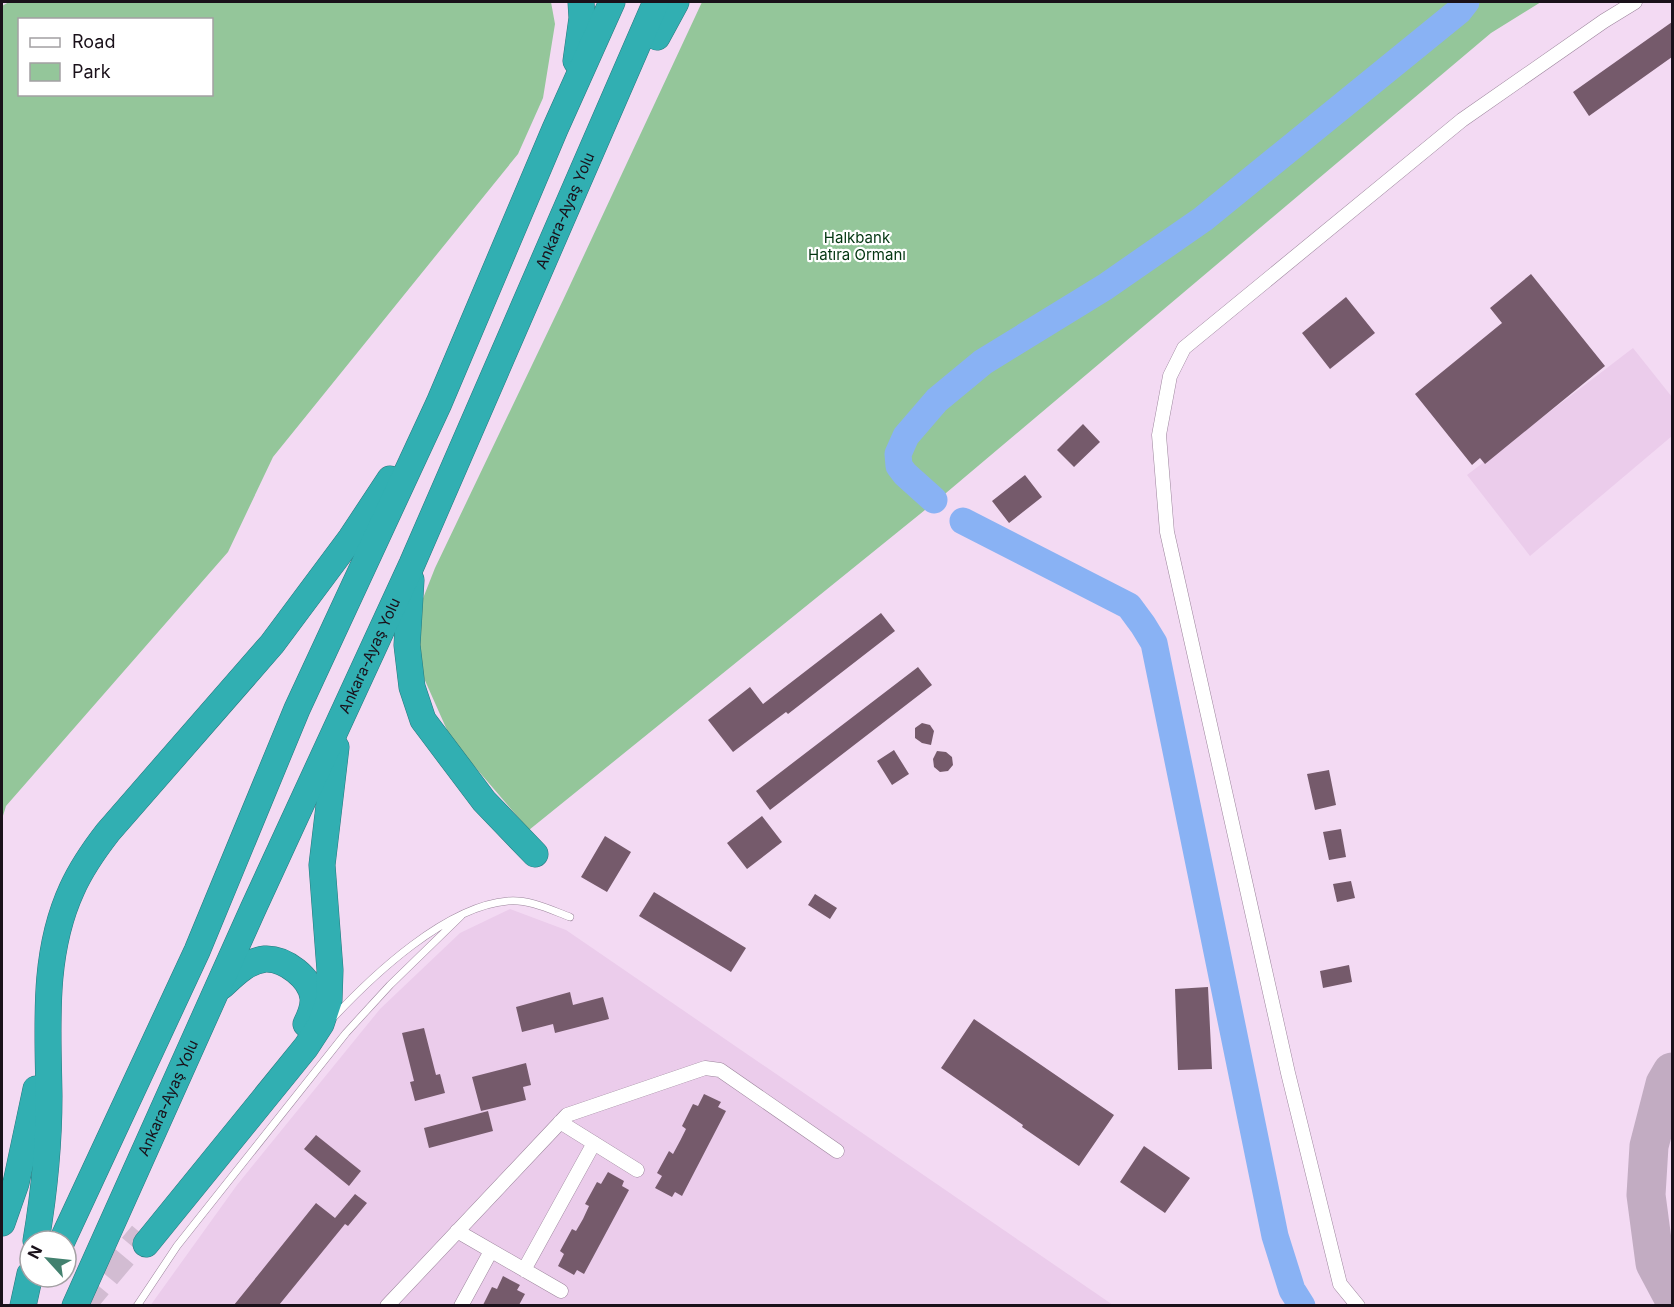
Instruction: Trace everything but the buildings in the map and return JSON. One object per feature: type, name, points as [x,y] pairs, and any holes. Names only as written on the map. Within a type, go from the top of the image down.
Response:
[{"type":"highway","points":[[555,129],[578,52],[582,18],[581,2]]},
{"type":"highway","points":[[68,1229],[197,951],[297,709],[439,403],[555,129],[612,2]]},
{"type":"highway","name":"Ankara-Ayaş Yolu","points":[[75,1305],[253,909],[412,564],[656,2]]},
{"type":"highway","points":[[576,188],[676,2]]},
{"type":"highway","points":[[37,1229],[47,1152],[49,1096],[46,1036],[50,976],[54,941],[61,915],[72,889],[85,865],[115,823],[286,626],[351,538],[439,403]]},
{"type":"highway","points":[[412,564],[406,645],[412,687],[423,720],[484,801],[535,854]]},
{"type":"highway","points":[[217,990],[248,964],[265,959],[272,960],[291,967],[301,975],[312,992],[313,1008],[301,1032],[144,1239],[306,1047],[321,1024],[329,1000],[330,970],[322,877],[339,720]]},
{"type":"highway","points":[[2,1223],[16,1183],[28,1132],[46,1036]]},
{"type":"highway","points":[[23,1305],[27,1289]]},
{"type":"highway","points":[[33,1305],[40,1289]]},
{"type":"street","points":[[1358,1305],[1340,1284],[1283,1051],[1167,532],[1159,435],[1170,376],[1184,348],[1462,120],[1635,2]]},
{"type":"street","points":[[387,1305],[567,1115],[705,1068],[720,1070],[837,1151]]},
{"type":"street","points":[[560,1122],[637,1170]]},
{"type":"street","points":[[524,1270],[594,1143]]},
{"type":"street","points":[[457,1231],[561,1291]]},
{"type":"street","points":[[461,1305],[491,1251]]},
{"type":"lane","points":[[306,1047],[340,1010],[384,968],[432,932],[462,916],[490,905],[510,901],[531,903],[570,917]]},
{"type":"lane","points":[[136,1305],[177,1246],[346,1033],[390,985],[462,916]]},
{"type":"shaded area","points":[[1633,348],[1672,397],[1672,436],[1530,556],[1467,475]]},
{"type":"shaded area","points":[[510,909],[566,930],[1113,1305],[150,1306],[237,1185],[380,1009],[460,933]]},
{"type":"green space","points":[[9,2],[551,2],[555,24],[543,98],[518,154],[273,457],[228,552],[6,806],[2,819],[2,6]]},
{"type":"green space","name":"Halkbank Hatıra Ormanı","points":[[702,2],[1541,2],[1491,33],[946,493],[529,830],[451,739],[419,667],[418,611],[435,568]]},
{"type":"waterway","points":[[934,500],[905,474],[899,466],[898,454],[906,436],[937,400],[983,362],[1105,287],[1203,219],[1459,11],[1466,2]]},
{"type":"waterway","points":[[963,521],[1129,606],[1154,643],[1275,1236],[1292,1290],[1302,1306]]},
{"type":"taxiway","points":[[1672,1072],[1665,1084],[1649,1146],[1646,1195],[1655,1263],[1672,1295]]},
{"type":"tunnel","points":[[82,1306],[142,1234]]}]
